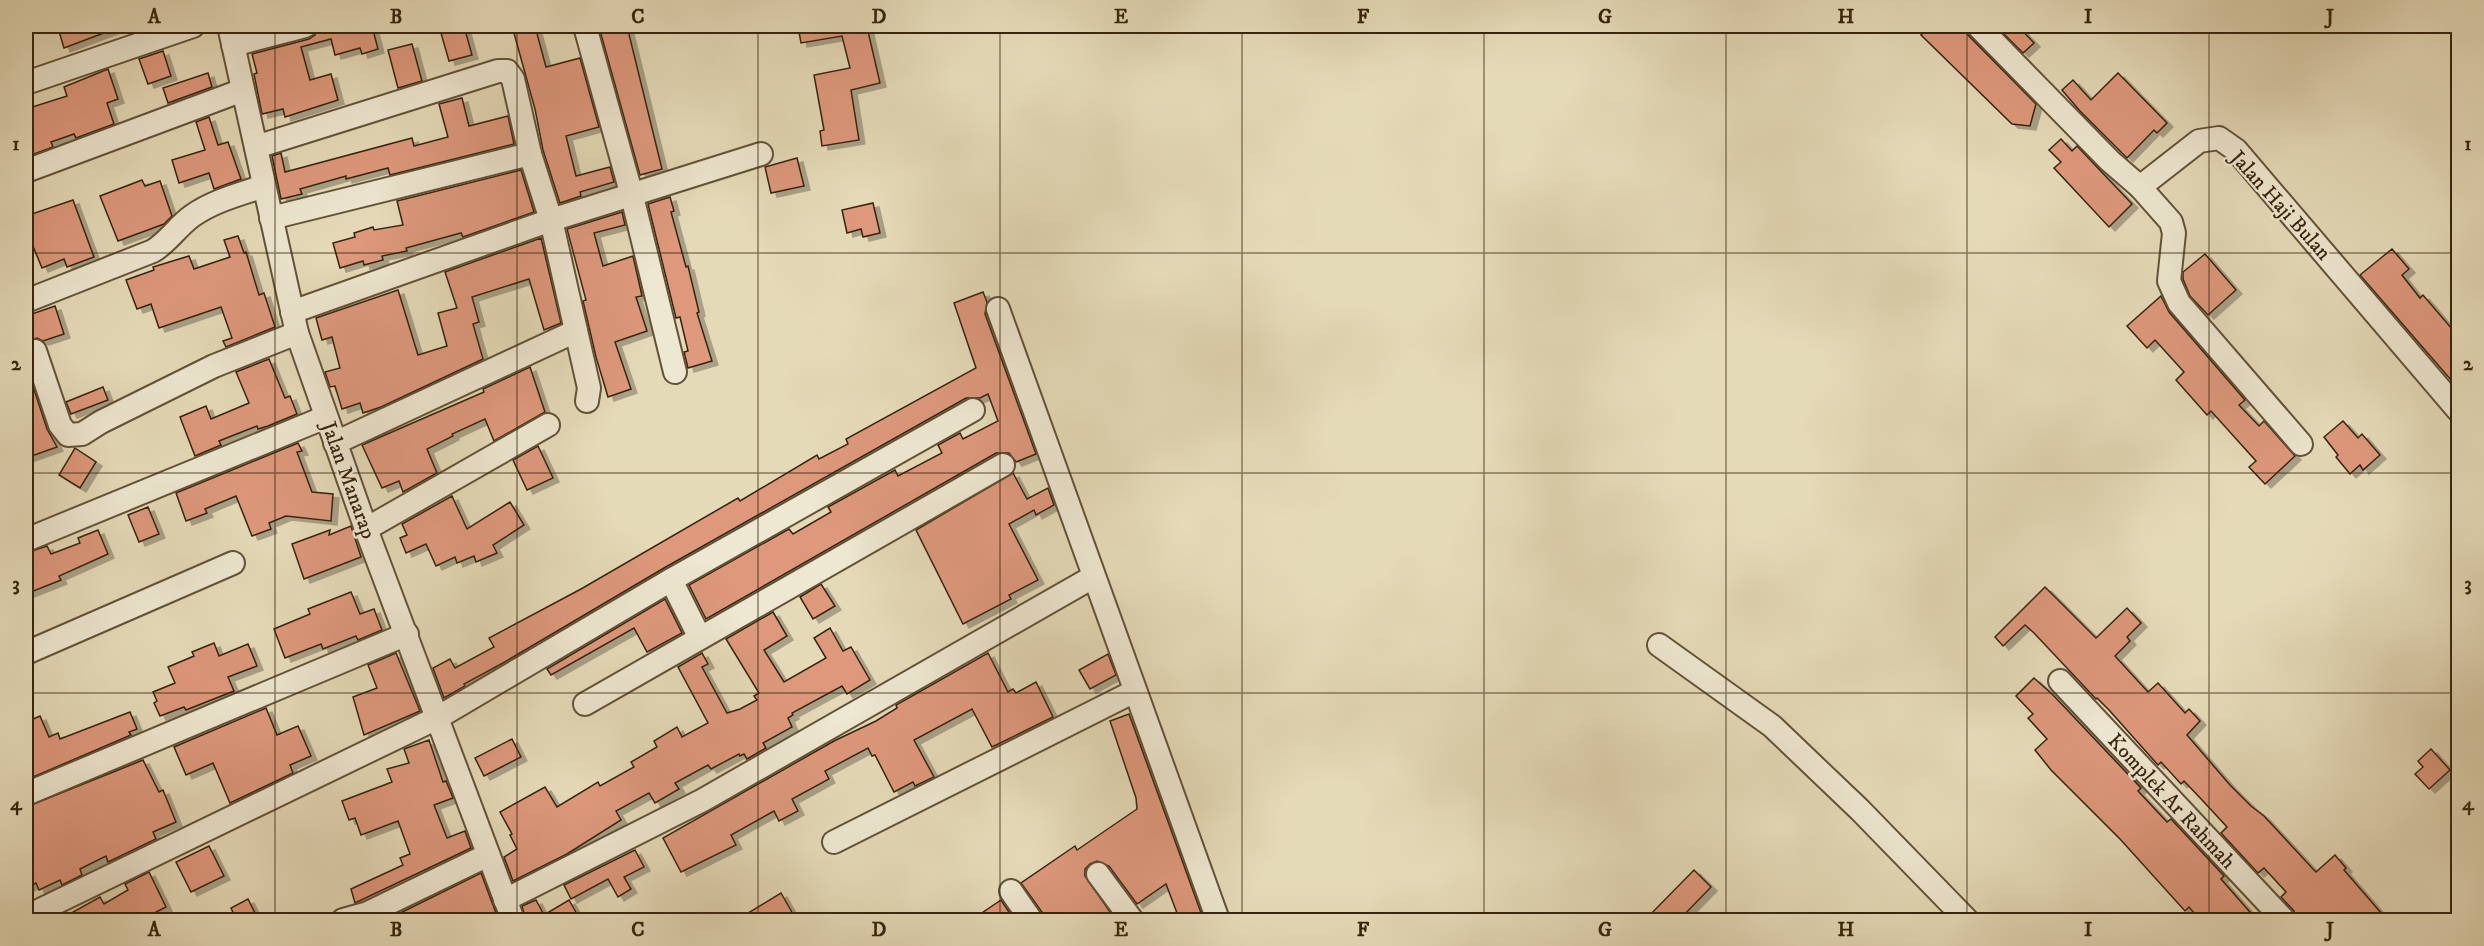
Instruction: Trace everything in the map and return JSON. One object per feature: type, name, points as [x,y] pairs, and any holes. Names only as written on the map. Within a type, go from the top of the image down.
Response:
[{"type":"street","points":[[26,83],[193,26]]},
{"type":"street","points":[[231,35],[304,26]]},
{"type":"street","points":[[1978,26],[2110,160],[2140,187],[2171,222],[2174,233],[2169,281],[2180,303],[2301,444]]},
{"type":"street","points":[[586,30],[632,196],[675,372]]},
{"type":"street","name":"Jalan Manarap","points":[[231,35],[295,323],[366,529],[509,910]]},
{"type":"street","points":[[256,147],[498,71],[507,71],[513,79],[530,154],[551,220],[590,388],[587,401]]},
{"type":"street","points":[[26,171],[243,90]]},
{"type":"street","name":"Jalan Haji Bulan","points":[[2140,187],[2199,141],[2218,138],[2236,150],[2458,410]]},
{"type":"street","points":[[271,218],[530,154]]},
{"type":"street","points":[[35,351],[60,425],[68,435],[82,434],[101,422],[295,323],[551,220],[761,154]]},
{"type":"street","points":[[26,301],[153,251],[167,242],[193,215],[218,202],[264,186]]},
{"type":"street","points":[[998,309],[1218,921]]},
{"type":"street","points":[[335,443],[576,331]]},
{"type":"street","points":[[26,917],[437,718],[671,580],[974,410]]},
{"type":"street","points":[[26,540],[326,417]]},
{"type":"street","points":[[366,529],[548,425]]},
{"type":"street","points":[[585,704],[1003,465]]},
{"type":"street","points":[[26,653],[233,564]]},
{"type":"street","points":[[509,910],[1093,577]]},
{"type":"street","points":[[671,580],[700,638]]},
{"type":"street","points":[[26,794],[407,634]]},
{"type":"street","points":[[1659,645],[1772,726],[1860,810],[1966,921]]},
{"type":"street","name":"Komplek Ar Rahmah","points":[[2060,681],[2284,921]]},
{"type":"street","points":[[834,842],[1135,691]]},
{"type":"street","points":[[343,921],[368,913],[488,855]]},
{"type":"street","points":[[1098,874],[1132,921]]},
{"type":"street","points":[[1011,891],[1030,921]]},
{"type":"building","points":[[116,26],[117,28],[64,48],[58,28]]},
{"type":"building","points":[[318,26],[372,26],[378,49],[362,54],[360,48],[335,55],[331,39],[301,47],[310,80],[331,74],[338,100],[285,117],[283,109],[262,114],[254,74],[257,73],[252,54],[309,39],[315,35]]},
{"type":"building","points":[[439,26],[464,26],[472,55],[449,61]]},
{"type":"building","points":[[512,26],[535,26],[546,67],[580,58],[599,127],[566,136],[576,176],[610,167],[614,182],[580,192],[581,196],[560,203],[543,150],[535,109]]},
{"type":"building","points":[[627,26],[662,169],[640,175],[599,27]]},
{"type":"building","points":[[798,26],[859,26],[859,29],[867,27],[880,83],[851,90],[859,140],[822,146],[820,131],[824,130],[814,75],[850,68],[842,36],[801,43]]},
{"type":"building","points":[[1930,26],[1965,26],[1968,35],[2036,104],[2030,126],[2012,124],[1921,35]]},
{"type":"building","points":[[1996,26],[2018,26],[2034,43],[2023,53]]},
{"type":"building","points":[[412,44],[422,81],[398,88],[388,50]]},
{"type":"building","points":[[163,51],[171,76],[148,84],[139,59]]},
{"type":"building","points":[[108,69],[118,99],[107,103],[114,124],[76,138],[74,134],[51,142],[53,147],[26,157],[26,109],[67,96],[64,87]]},
{"type":"building","points":[[208,73],[212,87],[168,103],[163,88]]},
{"type":"building","points":[[2118,73],[2167,123],[2157,133],[2154,130],[2127,158],[2062,90],[2073,80],[2091,100]]},
{"type":"building","points":[[462,98],[469,126],[508,116],[514,144],[390,175],[388,168],[346,179],[346,176],[300,189],[302,194],[281,199],[272,156],[281,153],[285,172],[412,138],[414,146],[448,137],[439,104]]},
{"type":"building","points":[[209,117],[218,145],[228,142],[241,179],[214,189],[209,173],[179,183],[172,160],[205,150],[196,122]]},
{"type":"building","points":[[2061,139],[2072,151],[2077,146],[2132,204],[2109,227],[2054,168],[2061,162],[2049,150]]},
{"type":"building","points":[[797,158],[804,186],[771,193],[765,167]]},
{"type":"building","points":[[521,170],[534,212],[463,237],[461,233],[406,248],[407,251],[382,256],[383,260],[364,265],[363,261],[340,268],[333,243],[355,237],[354,233],[373,227],[374,230],[403,225],[397,201]]},
{"type":"building","points":[[142,180],[145,186],[160,181],[172,216],[164,224],[118,241],[100,196]]},
{"type":"building","points":[[670,197],[674,211],[671,212],[686,267],[688,266],[699,312],[697,313],[712,361],[688,368],[684,352],[688,351],[680,317],[676,318],[648,204]]},
{"type":"building","points":[[73,200],[94,257],[67,267],[64,259],[42,268],[30,239],[26,241],[26,216]]},
{"type":"building","points":[[873,203],[880,233],[863,237],[861,229],[847,233],[842,210]]},
{"type":"building","points":[[622,212],[625,225],[594,233],[603,266],[633,256],[642,296],[636,297],[647,331],[615,342],[631,389],[608,397],[596,357],[583,301],[586,300],[567,229]]},
{"type":"building","points":[[238,236],[244,253],[246,252],[259,295],[264,293],[275,327],[226,347],[223,341],[232,338],[221,307],[159,328],[151,304],[137,309],[126,280],[154,270],[153,267],[189,256],[194,269],[230,257],[224,240]]},
{"type":"building","points":[[541,238],[561,323],[544,330],[529,279],[472,297],[479,322],[473,324],[483,359],[381,407],[363,413],[360,403],[342,409],[335,386],[330,387],[325,372],[340,368],[332,337],[322,340],[316,318],[398,290],[418,355],[447,346],[438,313],[457,308],[445,272]]},
{"type":"building","points":[[2392,249],[2409,269],[2402,275],[2420,298],[2423,295],[2458,336],[2458,388],[2360,275]]},
{"type":"building","points":[[2205,254],[2236,290],[2208,315],[2190,296],[2183,279],[2183,272]]},
{"type":"building","points":[[983,292],[987,302],[985,314],[1036,454],[1016,462],[1009,453],[996,453],[706,619],[689,585],[789,529],[793,534],[831,512],[828,507],[895,470],[898,476],[942,453],[938,445],[960,433],[963,439],[998,421],[988,394],[980,398],[966,398],[664,568],[464,684],[465,686],[444,698],[433,668],[450,659],[455,668],[494,647],[489,638],[581,589],[738,498],[740,501],[817,455],[819,459],[848,444],[846,439],[976,368],[954,303]]},
{"type":"building","points":[[2161,296],[2169,312],[2245,400],[2239,405],[2259,426],[2264,421],[2295,456],[2265,484],[2249,467],[2256,461],[2211,411],[2207,415],[2176,380],[2184,372],[2155,340],[2147,348],[2127,326]]},
{"type":"building","points":[[55,306],[64,334],[43,341],[37,338],[26,342],[26,316]]},
{"type":"building","points":[[269,359],[285,398],[290,396],[297,414],[268,426],[258,429],[257,426],[219,441],[221,445],[195,456],[180,417],[206,406],[211,419],[249,403],[236,372]]},
{"type":"building","points":[[26,365],[47,429],[57,447],[26,458]]},
{"type":"building","points":[[530,367],[545,412],[494,441],[485,419],[452,434],[453,436],[427,449],[437,473],[403,492],[399,481],[382,488],[362,445],[484,392],[483,389]]},
{"type":"building","points":[[103,387],[108,400],[71,414],[66,402]]},
{"type":"building","points":[[2343,421],[2358,438],[2362,434],[2380,455],[2363,470],[2360,465],[2350,474],[2324,437]]},
{"type":"building","points":[[298,443],[302,451],[297,452],[312,492],[333,494],[331,521],[286,516],[269,523],[271,529],[252,536],[236,496],[205,509],[207,513],[186,521],[176,493]]},
{"type":"building","points":[[538,446],[553,478],[527,490],[513,460]]},
{"type":"building","points":[[75,448],[96,462],[80,488],[59,475]]},
{"type":"building","points":[[1013,473],[1027,499],[1048,488],[1054,505],[1036,515],[1034,510],[1009,524],[1038,580],[1009,595],[1011,599],[963,624],[916,530]]},
{"type":"building","points":[[452,496],[467,529],[510,502],[524,525],[493,545],[497,553],[476,562],[474,556],[457,563],[455,557],[436,566],[426,544],[406,553],[400,538],[407,535],[402,524]]},
{"type":"building","points":[[148,507],[159,534],[139,542],[128,515]]},
{"type":"building","points":[[351,526],[361,557],[304,579],[292,544],[330,530],[329,535]]},
{"type":"building","points":[[98,530],[108,554],[59,576],[61,580],[26,594],[26,553],[47,546],[51,554],[80,543],[78,538]]},
{"type":"building","points":[[821,584],[835,606],[813,619],[800,597]]},
{"type":"building","points":[[2045,587],[2096,638],[2127,608],[2141,623],[2127,637],[2130,641],[2115,656],[2148,692],[2158,683],[2185,713],[2189,709],[2200,721],[2187,735],[2230,785],[2264,816],[2316,872],[2335,855],[2346,868],[2344,870],[2382,914],[2374,921],[2297,921],[2294,911],[2281,897],[2286,892],[2264,868],[2258,873],[2221,833],[2227,827],[2184,781],[2181,784],[2161,762],[2158,765],[2109,710],[2034,633],[2025,625],[2003,646],[1995,637]]},
{"type":"building","points":[[351,592],[360,614],[374,609],[382,630],[358,640],[356,636],[323,649],[321,644],[285,658],[274,629],[310,614],[308,609]]},
{"type":"building","points":[[665,599],[682,633],[647,652],[634,628],[551,675],[547,669]]},
{"type":"building","points":[[773,612],[787,636],[764,650],[784,682],[826,658],[814,638],[830,628],[843,651],[851,647],[870,680],[847,694],[842,686],[792,713],[793,715],[788,718],[792,727],[763,743],[766,748],[747,759],[744,754],[740,756],[739,754],[711,769],[708,765],[675,783],[679,789],[655,803],[649,793],[616,811],[621,820],[567,854],[513,881],[504,857],[517,849],[500,812],[545,787],[557,807],[598,782],[600,786],[634,767],[631,762],[657,747],[654,741],[677,727],[682,737],[708,723],[678,667],[702,653],[708,664],[702,667],[727,713],[757,700],[754,696],[759,693],[726,639]]},
{"type":"building","points":[[214,643],[219,656],[248,644],[257,666],[228,677],[234,691],[186,710],[184,707],[160,716],[154,703],[157,701],[153,692],[175,683],[168,667],[194,656],[192,652]]},
{"type":"building","points":[[396,653],[420,711],[364,735],[353,697],[377,688],[368,665]]},
{"type":"building","points":[[988,653],[1008,692],[1013,689],[1016,693],[1036,682],[1053,717],[992,747],[972,709],[914,740],[934,777],[915,786],[913,782],[894,792],[875,755],[872,756],[868,748],[825,771],[829,779],[792,799],[798,811],[779,821],[774,811],[731,835],[736,845],[681,872],[663,838],[834,741],[876,721],[897,708],[896,705]]},
{"type":"building","points":[[1108,654],[1116,675],[1090,689],[1079,670]]},
{"type":"building","points":[[2034,678],[2141,788],[2138,791],[2167,822],[2171,819],[2224,876],[2221,879],[2256,919],[2261,915],[2266,921],[2201,921],[2189,907],[2185,911],[2120,839],[2051,770],[2035,750],[2047,739],[2028,718],[2033,714],[2016,696]]},
{"type":"building","points":[[266,708],[277,735],[298,726],[311,756],[290,765],[293,773],[230,803],[213,763],[186,775],[174,747]]},
{"type":"building","points":[[130,712],[137,729],[129,732],[131,735],[26,780],[26,722],[40,716],[49,737],[58,733],[60,739]]},
{"type":"building","points":[[1129,714],[1204,921],[1180,921],[1166,884],[1137,904],[1109,866],[1097,861],[1085,869],[1085,876],[1115,919],[1044,921],[1042,912],[1021,883],[1075,846],[1077,850],[1137,809],[1136,798],[1110,721]]},
{"type":"building","points":[[512,739],[521,757],[484,776],[475,758]]},
{"type":"building","points":[[429,740],[443,782],[446,781],[453,798],[434,805],[447,838],[465,831],[471,848],[355,903],[351,889],[403,865],[400,858],[410,854],[398,821],[361,835],[355,818],[349,820],[342,801],[392,782],[387,769],[409,763],[404,749]]},
{"type":"building","points":[[2431,749],[2450,770],[2429,789],[2415,774],[2423,767],[2418,761]]},
{"type":"building","points":[[143,760],[159,792],[163,790],[176,822],[153,832],[156,839],[108,862],[106,856],[80,869],[82,875],[62,885],[60,880],[39,890],[36,883],[26,888],[26,807]]},
{"type":"building","points":[[209,846],[224,876],[191,892],[176,862]]},
{"type":"building","points":[[635,850],[644,867],[624,877],[631,889],[618,897],[608,879],[571,899],[564,885]]},
{"type":"building","points":[[1694,870],[1711,887],[1678,921],[1644,921]]},
{"type":"building","points":[[149,872],[166,907],[139,921],[57,921],[100,897],[104,904],[128,890],[125,884]]},
{"type":"building","points":[[481,873],[499,921],[384,921]]},
{"type":"building","points":[[781,893],[797,921],[735,921]]},
{"type":"building","points":[[248,899],[259,921],[237,921],[231,908]]},
{"type":"building","points":[[536,900],[544,915],[569,900],[581,921],[526,921],[522,906]]},
{"type":"building","points":[[1001,900],[1015,921],[970,921]]}]
